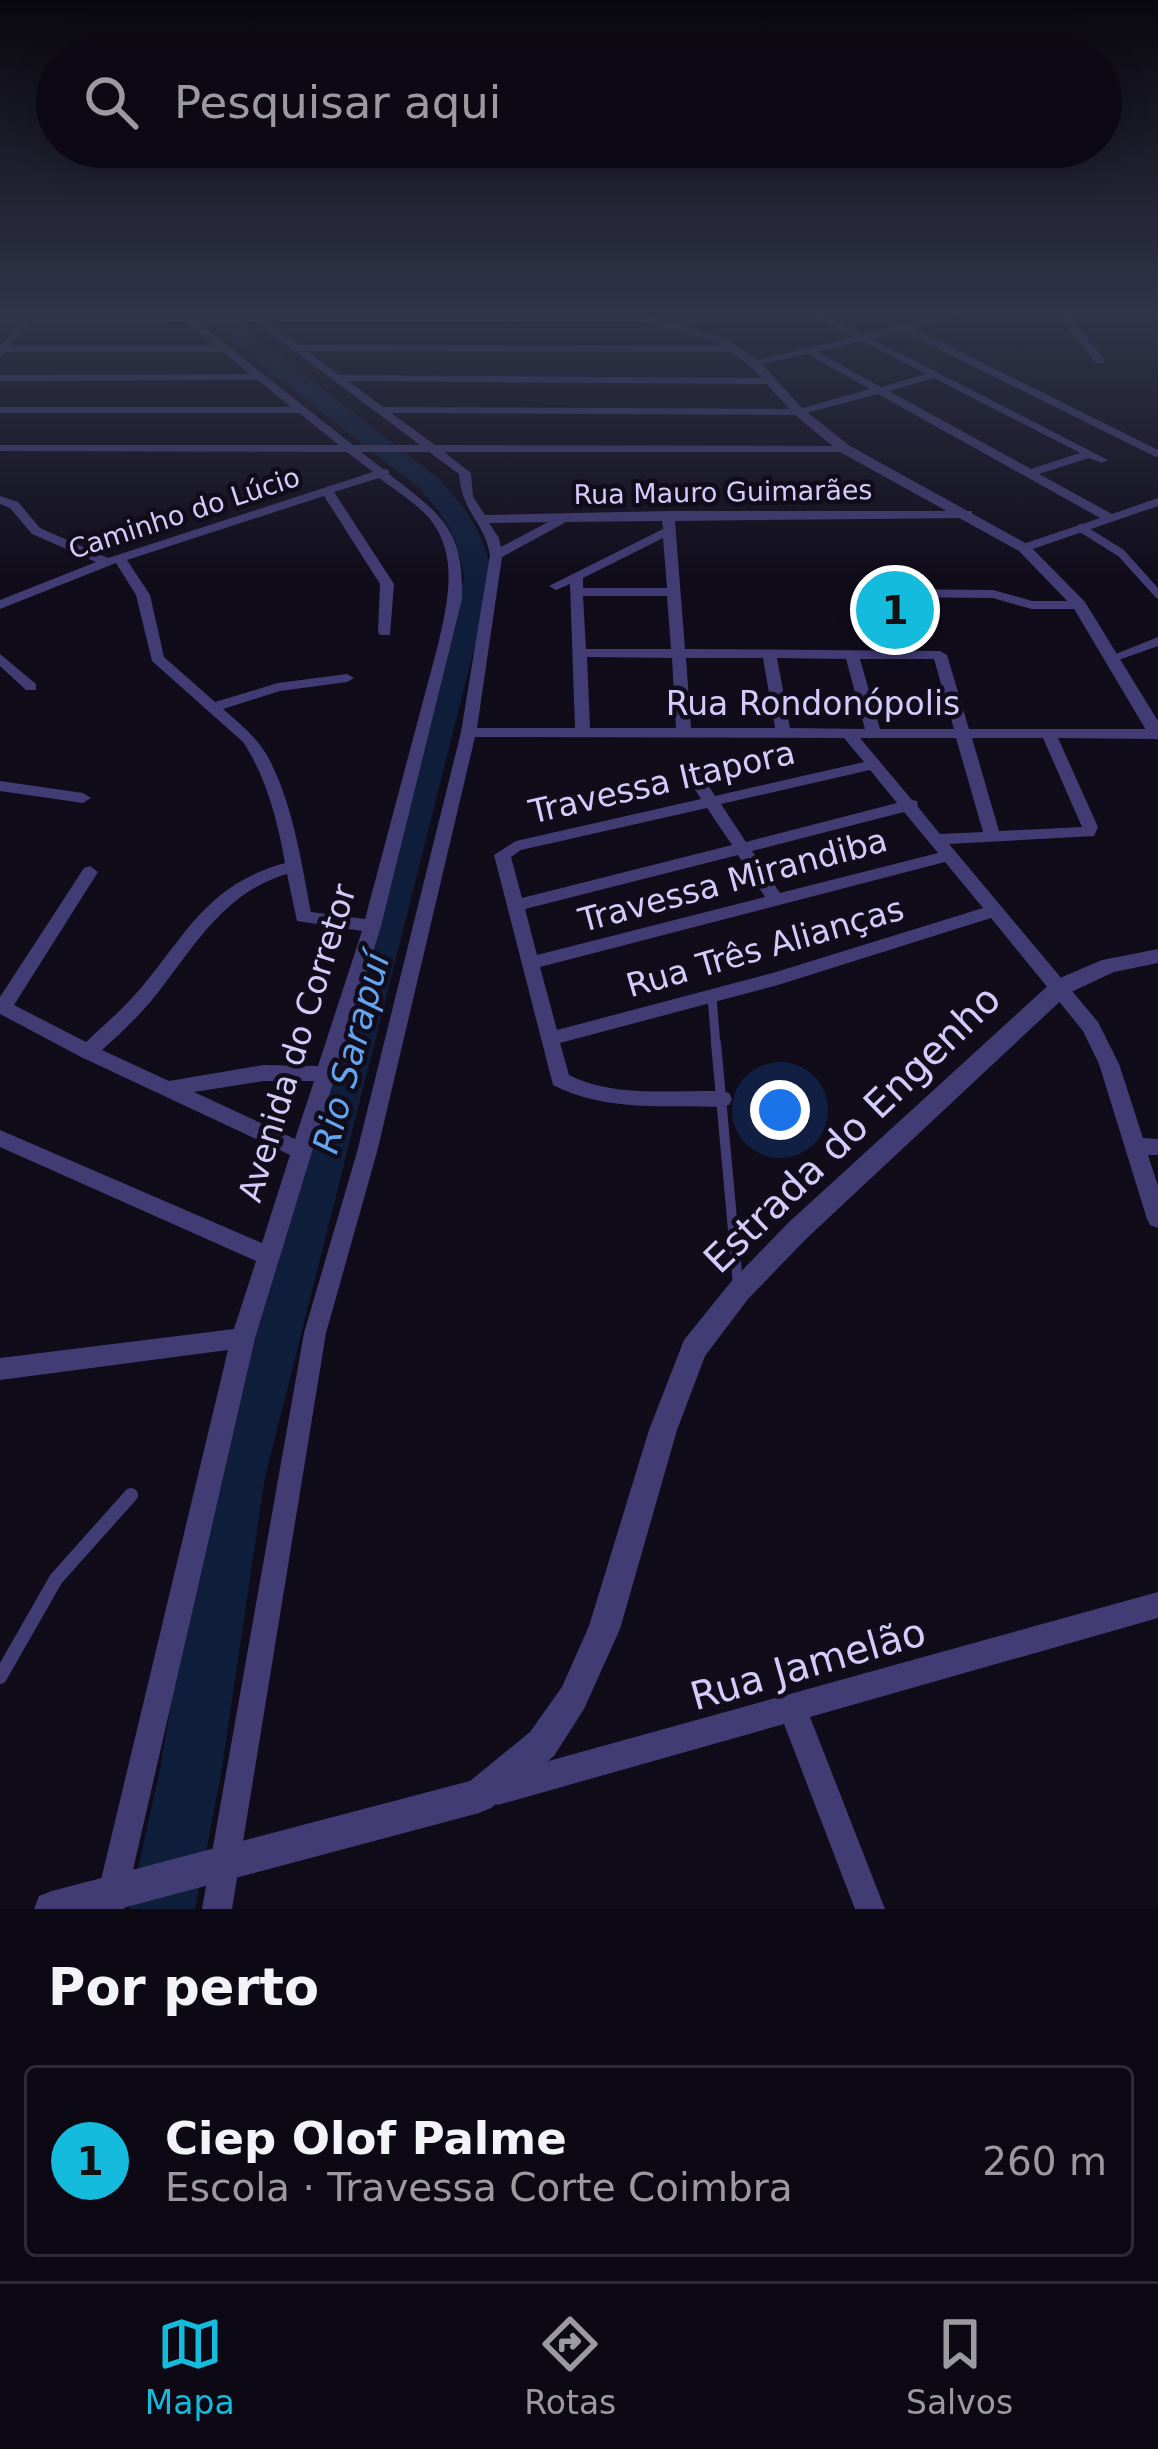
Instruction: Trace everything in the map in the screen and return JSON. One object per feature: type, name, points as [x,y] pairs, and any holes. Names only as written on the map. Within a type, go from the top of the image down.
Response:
[{"type":"street","name":"Avenida do Corretor","points":[[121,1896],[243,1338],[372,926],[455,599],[456,570],[442,529],[360,448],[289,402]]},
{"type":"street","points":[[217,1909],[212,1867],[315,1333],[367,1152],[469,732],[496,555],[493,538],[467,497],[465,473],[419,448],[368,402]]},
{"type":"street","points":[[790,402],[845,449],[1024,548],[1079,605],[1158,735]]},
{"type":"street","points":[[379,410],[799,412],[837,402]]},
{"type":"street","points":[[900,402],[1110,518]]},
{"type":"street","points":[[988,402],[1096,457],[1031,473]]},
{"type":"street","points":[[1053,402],[1158,454]]},
{"type":"street","points":[[0,410],[298,410]]},
{"type":"street","points":[[0,448],[845,449]]},
{"type":"street","name":"Caminho do Lúcio","points":[[0,605],[114,561],[385,472]]},
{"type":"street","points":[[327,491],[387,584],[385,632]]},
{"type":"street","points":[[0,500],[14,505],[36,531],[114,561],[143,596],[157,658],[248,739],[261,758],[288,833],[303,916],[372,926]]},
{"type":"street","points":[[1024,548],[1158,502]]},
{"type":"street","name":"Rua Mauro Guimarães","points":[[478,519],[669,523],[968,514]]},
{"type":"street","points":[[496,555],[565,518]]},
{"type":"street","points":[[578,584],[669,523]]},
{"type":"street","points":[[669,523],[670,592],[684,731]]},
{"type":"street","points":[[578,584],[583,732]]},
{"type":"street","points":[[556,586],[670,592]]},
{"type":"street","points":[[1113,658],[1158,640]]},
{"type":"street","points":[[580,653],[932,654],[944,659],[993,838]]},
{"type":"street","points":[[769,654],[783,730]]},
{"type":"street","points":[[852,654],[873,731]]},
{"type":"street","points":[[0,658],[31,686]]},
{"type":"street","points":[[210,708],[278,687],[347,678]]},
{"type":"street","name":"Rua Rondonópolis","points":[[469,732],[1158,735]]},
{"type":"street","points":[[848,732],[1091,1027],[1109,1064],[1158,1219]]},
{"type":"street","name":"Travessa Mirandiba","points":[[530,963],[944,847],[993,838],[1088,832],[1049,734]]},
{"type":"street","name":"Travessa Itapora","points":[[722,1100],[571,1088],[554,1071],[550,1039],[502,855],[505,850],[876,764]]},
{"type":"street","points":[[695,777],[775,898]]},
{"type":"street","points":[[0,786],[83,798]]},
{"type":"street","points":[[515,906],[911,805]]},
{"type":"street","points":[[88,1052],[144,997],[198,924],[228,895],[264,872],[293,866]]},
{"type":"street","points":[[90,872],[2,1006],[88,1052],[302,1151]]},
{"type":"street","name":"Rua Três Alianças","points":[[550,1039],[712,997],[996,910]]},
{"type":"street","name":"Estrada do Engenho","points":[[52,1909],[121,1896],[479,1796],[542,1744],[573,1699],[604,1630],[663,1430],[694,1349],[739,1291],[797,1231],[1061,987],[1109,965],[1158,956]]},
{"type":"street","points":[[167,1089],[263,1073],[326,1074]]},
{"type":"street","points":[[0,1138],[268,1256]]},
{"type":"street","points":[[1133,1146],[1158,1148]]},
{"type":"street","points":[[0,1370],[243,1338]]},
{"type":"street","name":"Rua Jamelão","points":[[479,1796],[1158,1606]]},
{"type":"street","points":[[793,1710],[870,1909]]},
{"type":"lane","points":[[1081,529],[1121,554],[1158,595]]},
{"type":"lane","points":[[888,593],[993,594],[1032,605],[1079,605]]},
{"type":"lane","points":[[712,997],[739,1291]]},
{"type":"lane","points":[[0,1677],[65,1565],[86,1537],[131,1495]]},
{"type":"waterway","name":"Rio Sarapuí","points":[[162,1909],[190,1774],[238,1477],[478,578],[472,541],[456,513],[395,453],[326,402]]},
{"type":"place","name":"Ciep Olof Palme","points":[[895,610]]}]
